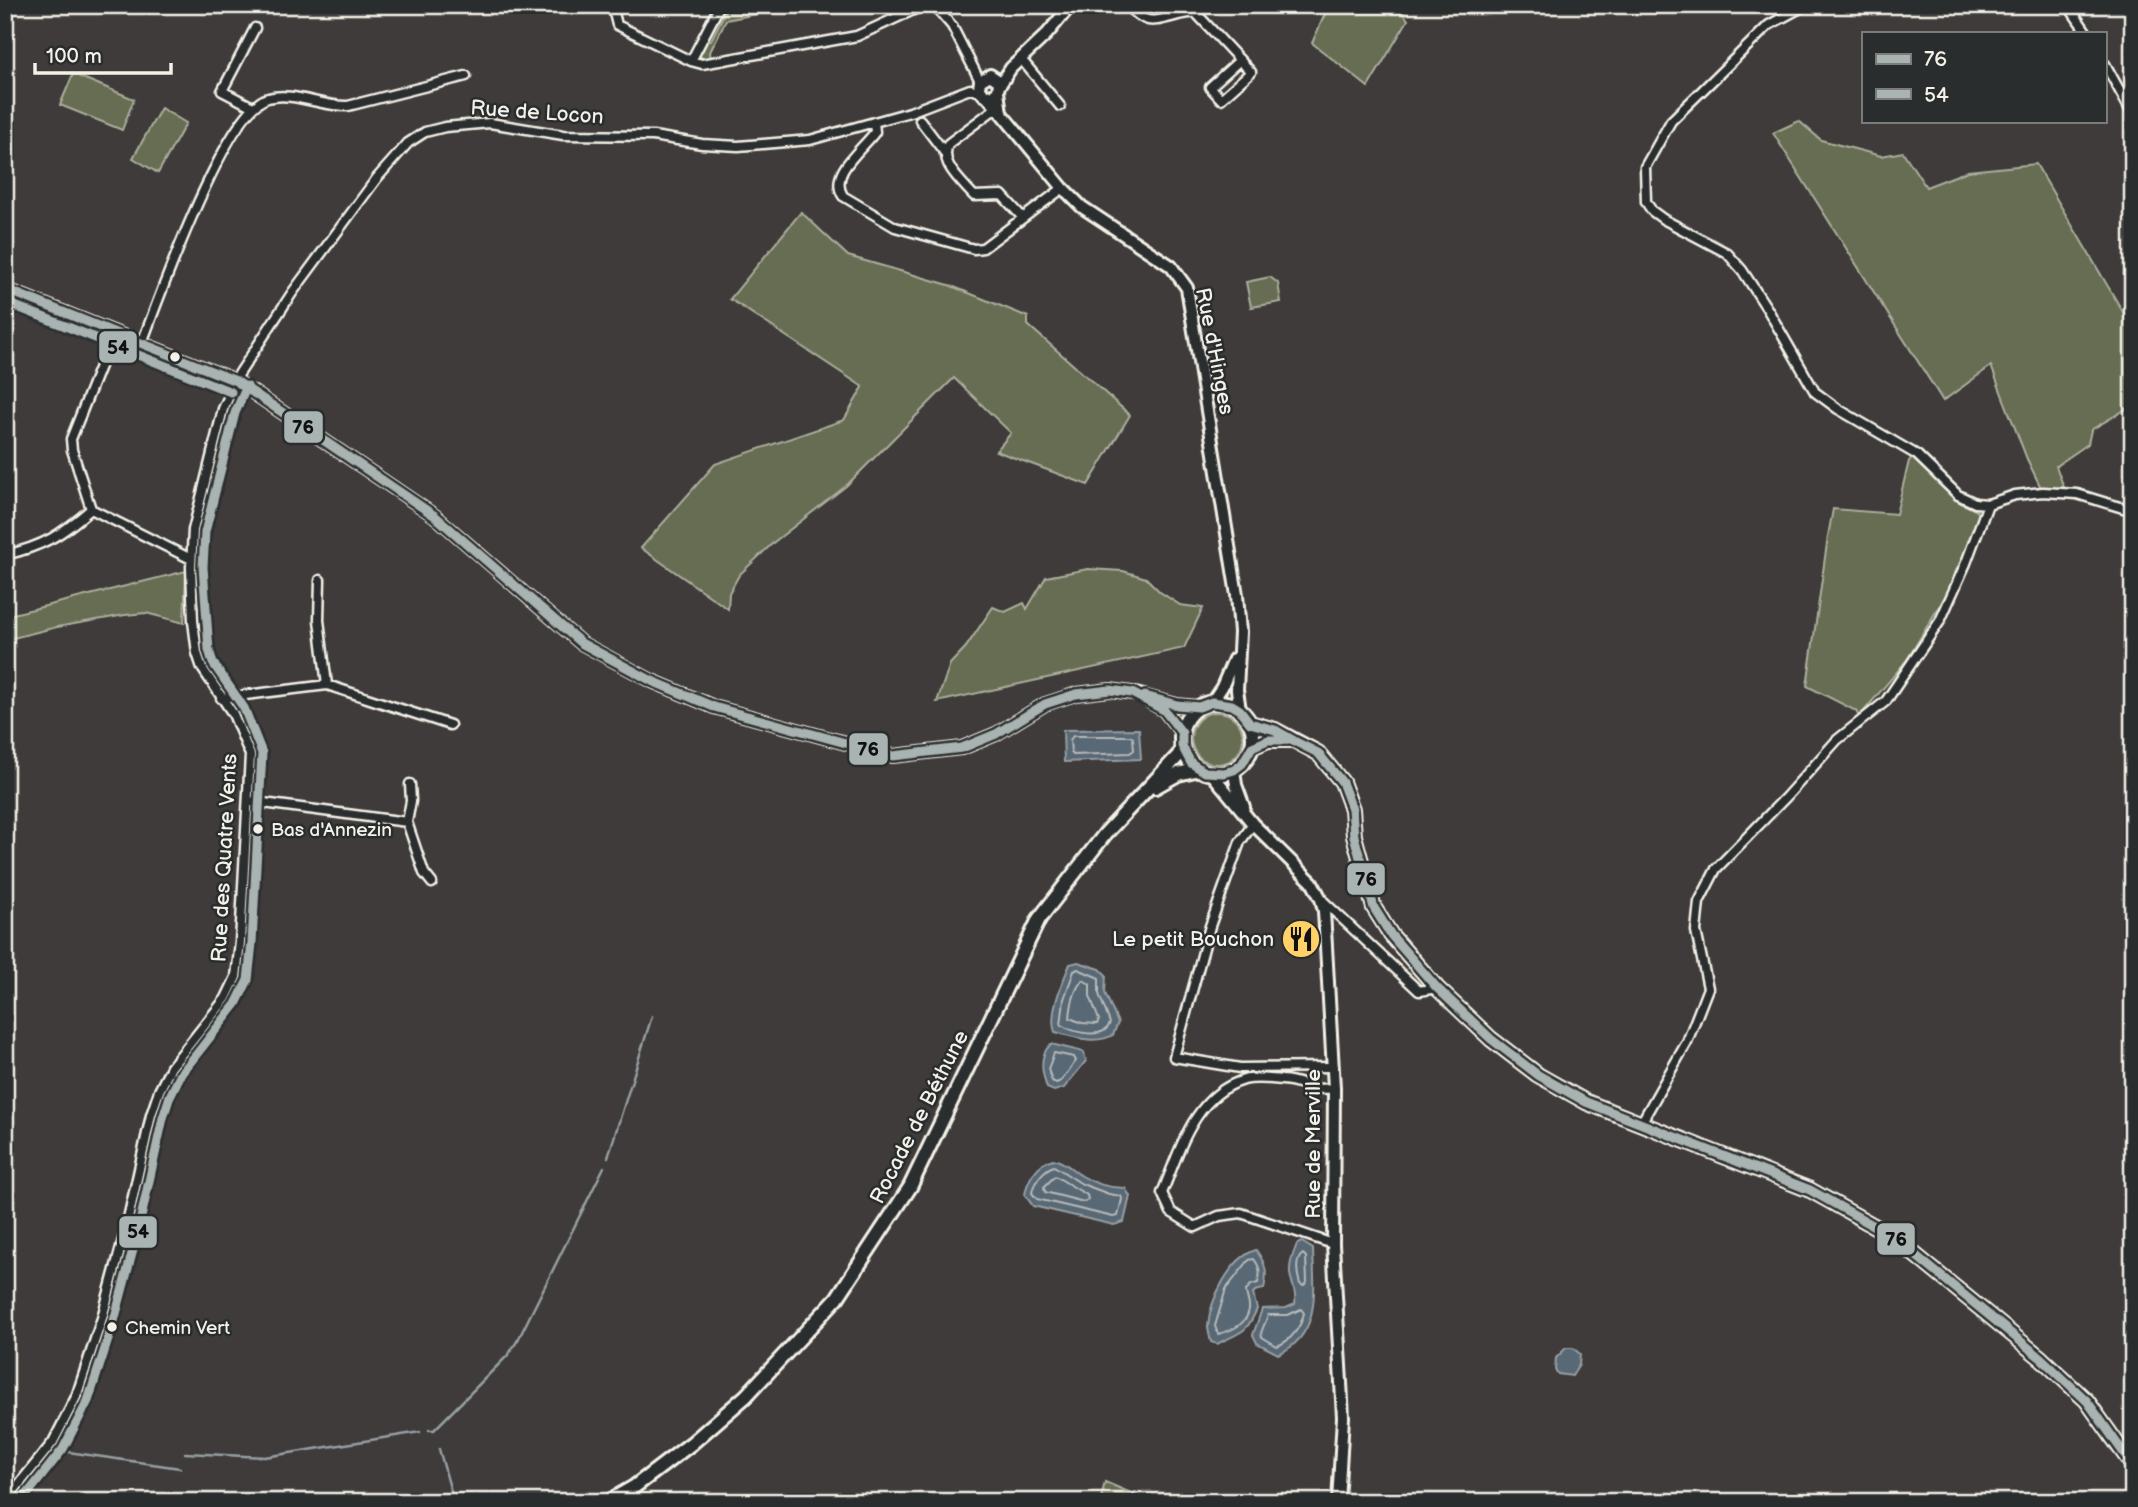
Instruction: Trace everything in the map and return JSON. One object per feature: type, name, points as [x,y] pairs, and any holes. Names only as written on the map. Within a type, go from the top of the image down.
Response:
[{"type":"main road","points":[[1212,702],[1222,702],[1240,710],[1250,723],[1253,735],[1252,747],[1242,764],[1224,774],[1212,774],[1191,763],[1182,740],[1191,714],[1199,707],[1212,702]]},
{"type":"main road","points":[[1250,723],[1275,730],[1318,753],[1342,782],[1352,809],[1354,836],[1374,908],[1391,935],[1437,988],[1491,1039],[1538,1075],[1586,1102],[1810,1190],[1892,1236],[2041,1358],[2087,1401],[2133,1466]]},
{"type":"main road","name":"Rocade de Béthune","points":[[608,1502],[634,1487],[692,1443],[746,1396],[837,1298],[910,1187],[1039,919],[1067,880],[1132,803],[1179,755],[1182,740]]},
{"type":"main road","points":[[1252,747],[1268,740],[1292,740]]},
{"type":"main road","name":"Rocade de Béthune","points":[[1132,803],[1165,780],[1199,769]]},
{"type":"street","points":[[618,5],[614,13],[617,25],[702,64],[857,36],[923,5]]},
{"type":"street","points":[[691,61],[720,5]]},
{"type":"street","points":[[934,5],[953,26],[973,66],[988,85],[998,112],[949,143],[945,159],[974,196],[1002,195],[1023,218]]},
{"type":"street","points":[[988,85],[1011,68],[1047,34],[1071,5]]},
{"type":"street","points":[[1126,5],[1151,21],[1188,12],[1196,13],[1240,60],[1251,72],[1221,99],[1210,87],[1240,60]]},
{"type":"street","points":[[1806,5],[1769,25],[1671,121],[1645,167],[1646,202],[1652,211],[1663,219],[1727,253],[1742,270],[1768,310],[1815,392],[1838,409],[1917,455],[1958,495],[1975,503],[1988,503],[2015,495],[2043,492],[2077,494],[2123,508],[2133,507]]},
{"type":"street","points":[[2068,5],[2086,32]]},
{"type":"street","points":[[253,107],[222,91],[255,28]]},
{"type":"street","points":[[1021,59],[1060,106]]},
{"type":"street","points":[[2106,66],[2133,115]]},
{"type":"street","points":[[142,343],[185,232],[216,166],[253,107],[266,98],[284,96],[332,107],[348,106],[466,76]]},
{"type":"street","name":"Rue de Locon","points":[[236,381],[292,293],[377,178],[408,143],[425,132],[468,123],[491,123],[563,135],[653,136],[702,144],[738,146],[810,140],[910,112],[969,85],[988,85]]},
{"type":"street","name":"Rue d'Hinges","points":[[998,112],[1082,207],[1171,266],[1187,288],[1237,595],[1240,632],[1237,690],[1240,710]]},
{"type":"street","points":[[920,120],[940,150],[945,153]]},
{"type":"street","points":[[874,122],[875,132],[839,178],[838,189],[843,196],[895,228],[974,249],[983,248],[1063,187]]},
{"type":"street","points":[[5,289],[236,381],[454,533],[557,625],[581,643],[652,681],[714,707],[893,756],[962,748],[996,734],[1045,704],[1066,697],[1110,690],[1177,705],[1199,707]]},
{"type":"street","points":[[114,331],[71,439],[72,450],[92,509],[191,563]]},
{"type":"street","name":"Rue des Quatre Vents","points":[[7,1500],[53,1442],[76,1397],[92,1354],[159,1091],[171,1067],[226,998],[236,977],[250,755],[241,729],[202,668],[197,653],[191,563],[194,530],[223,409],[236,381]]},
{"type":"street","points":[[1640,1125],[1687,1042],[1708,988],[1696,931],[1699,902],[1716,869],[1837,740],[1886,701],[1940,621],[1966,563],[1988,503]]},
{"type":"street","points":[[5,555],[31,549],[55,538],[92,509]]},
{"type":"street","points":[[320,580],[319,620],[327,685]]},
{"type":"street","name":"Rue d'Hinges","points":[[1212,702],[1232,667],[1240,632]]},
{"type":"street","points":[[221,698],[327,685],[450,725]]},
{"type":"street","points":[[1132,693],[1164,710],[1182,740]]},
{"type":"street","name":"Rue de Merville","points":[[1234,770],[1236,785],[1251,820]]},
{"type":"street","name":"Rue de Merville","points":[[1212,774],[1251,820],[1312,882],[1321,900],[1325,921],[1334,1088],[1333,1244],[1343,1417],[1338,1502]]},
{"type":"street","points":[[410,784],[411,801],[407,822],[424,873],[432,883]]},
{"type":"street","points":[[248,801],[407,822]]},
{"type":"street","points":[[1251,820],[1240,842],[1210,926],[1174,1057],[1240,1068],[1333,1067]]},
{"type":"street","points":[[1321,900],[1419,991],[1437,988]]},
{"type":"street","points":[[1333,1244],[1241,1213],[1219,1216],[1195,1227],[1171,1212],[1162,1193],[1185,1137],[1217,1092],[1247,1079],[1287,1080],[1315,1090],[1334,1088]]},
{"type":"green space","points":[[724,5],[802,5],[726,20],[710,52],[711,59],[704,60],[699,55],[705,42],[711,40],[726,10]]},
{"type":"green space","points":[[1329,5],[1398,5],[1408,20],[1368,87],[1312,43]]},
{"type":"green space","points":[[73,74],[134,99],[122,130],[60,105]]},
{"type":"green space","points":[[161,108],[186,123],[158,173],[133,158]]},
{"type":"green space","points":[[1799,121],[1821,140],[1881,156],[1903,152],[1926,187],[1968,171],[2036,164],[2133,329],[2133,405],[2091,430],[2088,444],[2056,466],[2066,493],[2043,492],[2027,459],[1991,366],[1943,401],[1773,133]]},
{"type":"green space","points":[[801,212],[848,256],[949,285],[1028,317],[1028,325],[1130,415],[1088,485],[996,451],[1011,433],[954,378],[846,486],[774,542],[739,575],[729,593],[728,609],[641,548],[715,464],[844,420],[863,387],[730,299]]},
{"type":"green space","points":[[1270,277],[1278,283],[1281,302],[1251,307],[1246,282]]},
{"type":"green space","points":[[1912,458],[1959,502],[1977,511],[1981,518],[1953,583],[1907,660],[1859,717],[1856,711],[1807,686],[1833,509],[1896,514]]},
{"type":"green space","points":[[1088,569],[1123,571],[1146,578],[1160,592],[1180,605],[1203,608],[1184,648],[937,702],[950,664],[966,647],[993,607],[1005,612],[1024,603],[1027,609],[1046,577]]},
{"type":"green space","points":[[186,571],[184,623],[146,613],[57,627],[5,640],[5,616]]},
{"type":"green space","points":[[1217,712],[1227,714],[1235,720],[1241,728],[1241,748],[1235,756],[1227,762],[1217,764],[1207,762],[1199,756],[1193,748],[1191,738],[1193,728],[1199,720],[1207,714]]},
{"type":"green space","points":[[1105,1482],[1152,1502],[1100,1502]]},
{"type":"water","points":[[1139,729],[1141,759],[1064,762],[1063,730]]},
{"type":"water","points":[[1078,962],[1100,969],[1106,975],[1105,993],[1118,1023],[1113,1035],[1106,1038],[1084,1039],[1055,1032],[1053,1016],[1060,988],[1070,964]]},
{"type":"water","points":[[1051,1044],[1084,1052],[1086,1061],[1064,1088],[1054,1091],[1047,1088],[1042,1065],[1044,1054]]},
{"type":"water","points":[[1053,1159],[1092,1181],[1125,1188],[1130,1196],[1124,1222],[1114,1225],[1033,1206],[1025,1195],[1028,1183],[1038,1168]]},
{"type":"water","points":[[1302,1242],[1313,1249],[1314,1295],[1309,1323],[1292,1346],[1278,1354],[1257,1343],[1253,1335],[1262,1309],[1286,1308],[1295,1304],[1290,1266],[1297,1244]]},
{"type":"water","points":[[1256,1250],[1264,1264],[1266,1278],[1264,1289],[1253,1294],[1257,1309],[1253,1318],[1242,1332],[1217,1344],[1211,1342],[1208,1326],[1217,1293],[1238,1262]]},
{"type":"water","points":[[1566,1348],[1573,1348],[1580,1354],[1579,1365],[1572,1376],[1558,1374],[1555,1370],[1556,1358]]},
{"type":"waterway","points":[[608,1157],[652,1016]]},
{"type":"waterway","points":[[429,1430],[434,1430],[509,1354],[604,1167]]},
{"type":"waterway","points":[[185,1453],[265,1457],[420,1432]]},
{"type":"waterway","points":[[439,1449],[454,1502]]},
{"type":"waterway","points":[[22,1499],[62,1454],[68,1452],[180,1468]]},
{"type":"transit line","name":"76","points":[[5,289],[236,381],[435,516],[581,643],[652,681],[714,707],[893,756],[962,748],[996,734],[1045,704],[1076,694],[1110,690],[1132,693],[1164,710],[1182,733],[1182,746],[1191,763],[1205,772],[1224,773],[1234,770],[1242,764],[1252,747],[1268,740],[1292,740],[1318,753],[1342,782],[1352,809],[1354,836],[1374,908],[1391,935],[1437,988],[1491,1039],[1538,1075],[1586,1102],[1810,1190],[1892,1236],[2041,1358],[2087,1401],[2133,1466]]},
{"type":"transit line","name":"54","points":[[5,302],[231,392]]},
{"type":"transit line","name":"54","points":[[21,1502],[63,1449],[88,1401],[114,1321],[170,1096],[181,1074],[236,1004],[248,980],[262,753],[244,708],[213,663],[209,650],[203,567],[205,532],[235,413],[247,386]]},
{"type":"transit line","name":"76","points":[[1145,696],[1177,705],[1199,707],[1212,702],[1232,705],[1240,710],[1250,723],[1275,730],[1296,742]]},
{"type":"place","name":"Bas d'Annezin","points":[[258,829]]},
{"type":"place","name":"Le petit Bouchon","points":[[1301,939]]},
{"type":"place","name":"Chemin Vert","points":[[112,1327]]}]
